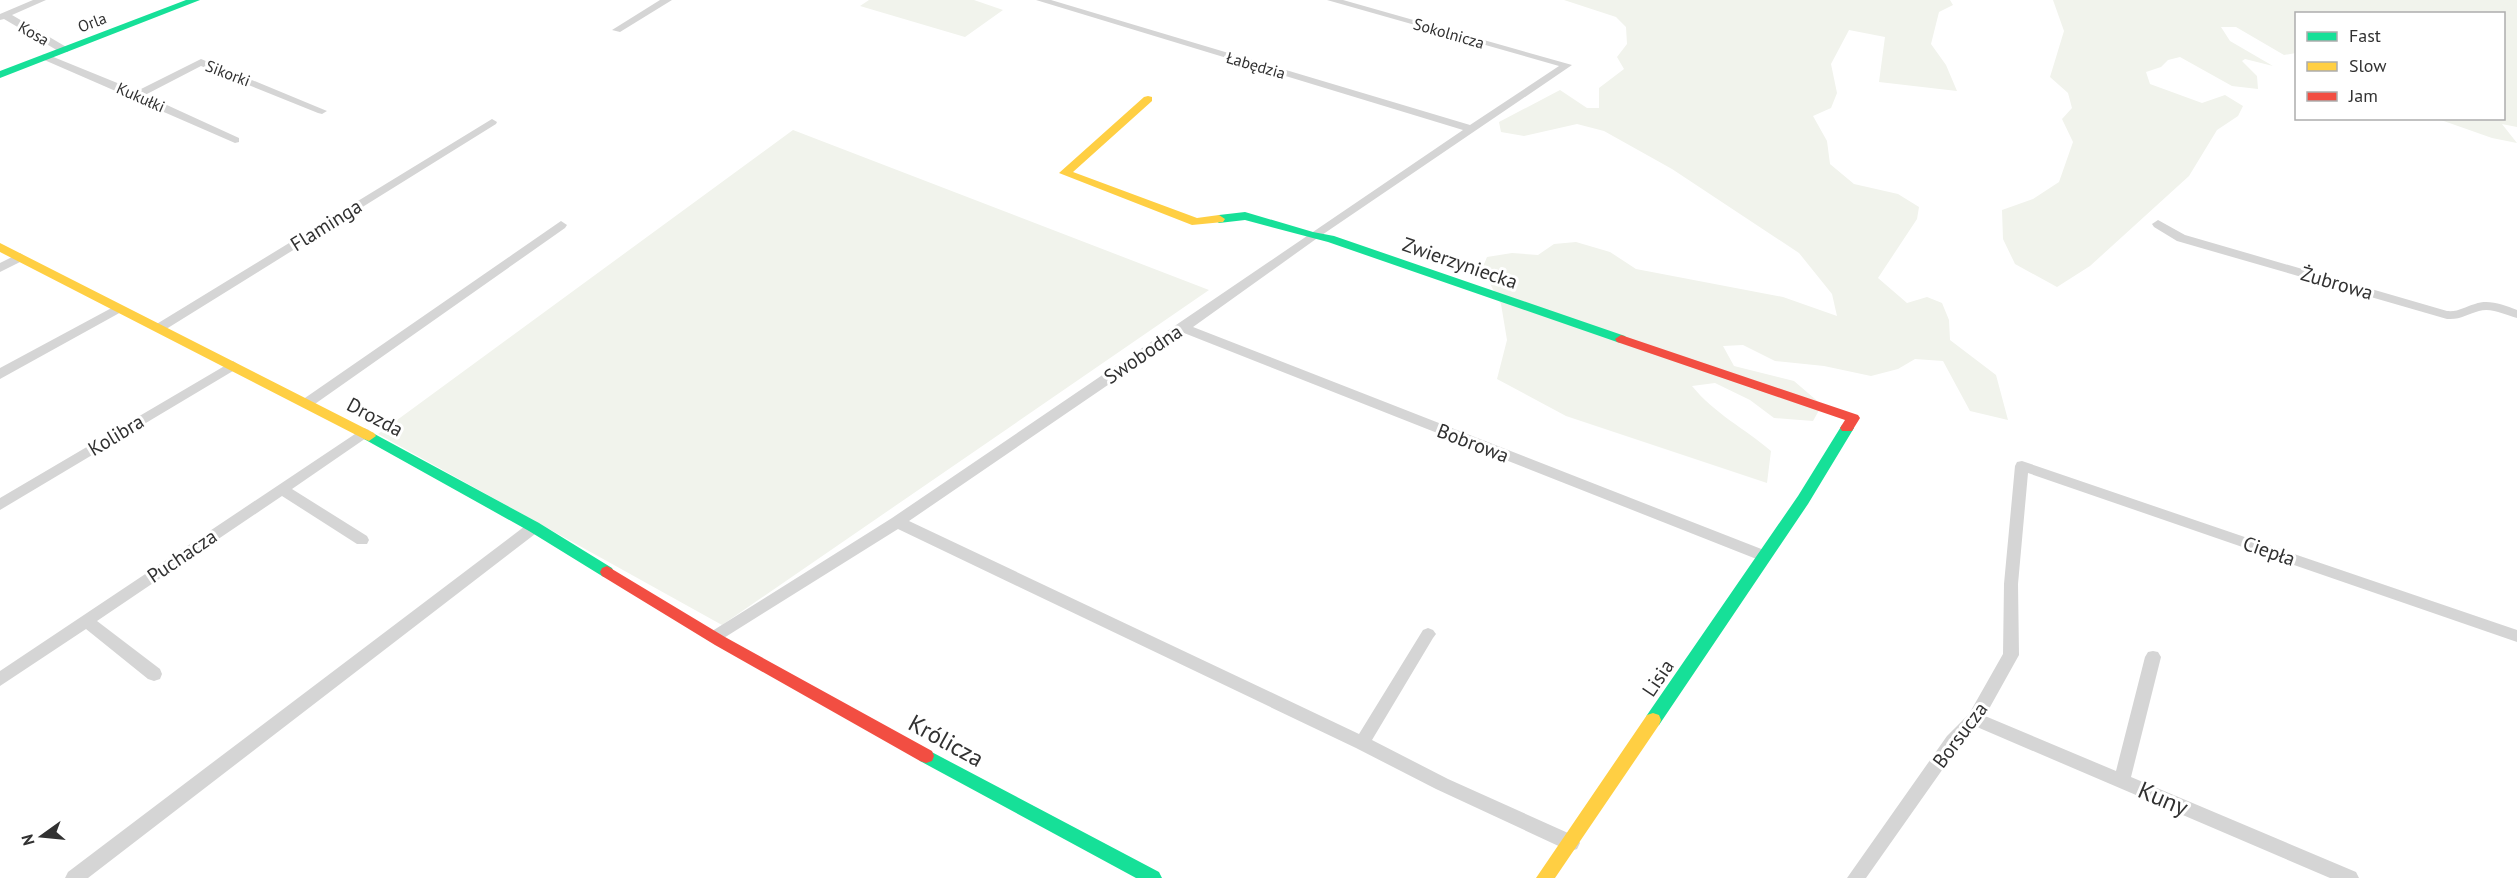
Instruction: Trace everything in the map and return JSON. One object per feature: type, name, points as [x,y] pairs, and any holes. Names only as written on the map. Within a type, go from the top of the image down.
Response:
[{"type":"street","name":"Kosa","points":[[2,16],[41,0]]},
{"type":"street","name":"Orla","points":[[0,75],[195,0]]},
{"type":"street","points":[[617,30],[667,0]]},
{"type":"street","name":"Łabędzia","points":[[1041,0],[1471,129]]},
{"type":"street","name":"Sokolnicza","points":[[1332,0],[1567,66]]},
{"type":"street","name":"Kosa","points":[[2,16],[64,50]]},
{"type":"street","name":"Kukułki","points":[[46,57],[235,140]]},
{"type":"street","name":"Sikorki","points":[[137,95],[201,62],[322,111]]},
{"type":"street","name":"Swobodna","points":[[717,639],[897,522],[1183,328],[1312,236],[1567,66]]},
{"type":"street","name":"Zwierzyniecka","points":[[1148,99],[1065,173],[1196,222],[1245,216],[1352,247],[1853,418],[1803,500]]},
{"type":"street","name":"Flaminga","points":[[159,328],[492,122]]},
{"type":"street","name":"Żubrowa","points":[[2158,224],[2181,238],[2447,315],[2460,317],[2480,306],[2487,305],[2517,314]]},
{"type":"street","points":[[307,403],[561,225]]},
{"type":"street","name":"Drozda","points":[[0,247],[364,433],[534,527],[717,639]]},
{"type":"street","points":[[0,268],[20,257]]},
{"type":"street","points":[[0,374],[119,308]]},
{"type":"street","name":"Bobrowa","points":[[1183,328],[1764,556]]},
{"type":"street","name":"Kolibra","points":[[0,505],[233,365]]},
{"type":"street","name":"Puchacza","points":[[0,679],[364,433]]},
{"type":"street","name":"Ciepła","points":[[2022,466],[2517,636]]},
{"type":"street","name":"Borsucza","points":[[1856,878],[1953,741],[1975,719],[2011,655],[2011,584],[2022,466]]},
{"type":"street","points":[[282,489],[362,540]]},
{"type":"street","name":"Lisia","points":[[1545,878],[1803,500]]},
{"type":"street","points":[[897,522],[1362,743],[1442,784],[1571,843]]},
{"type":"street","points":[[74,878],[534,527]]},
{"type":"street","points":[[86,621],[154,674]]},
{"type":"street","points":[[1362,743],[1428,634]]},
{"type":"street","name":"Królicza","points":[[717,639],[951,770],[1152,878]]},
{"type":"street","points":[[2122,781],[2153,657]]},
{"type":"street","name":"Kuny","points":[[1975,719],[2350,878]]},
{"type":"shaded area","points":[[869,0],[974,0],[1003,10],[965,37],[860,6]]},
{"type":"shaded area","points":[[1564,0],[1950,0],[1953,5],[1939,12],[1931,44],[1946,65],[1957,91],[1879,82],[1885,37],[1849,30],[1831,64],[1837,93],[1831,108],[1813,116],[1827,141],[1830,164],[1854,184],[1898,194],[1919,207],[1917,219],[1878,278],[1907,303],[1927,297],[1942,303],[1949,320],[1950,340],[1996,375],[2008,420],[1970,411],[1943,361],[1915,359],[1898,369],[1871,376],[1824,366],[1775,361],[1743,345],[1723,346],[1734,366],[1794,381],[1822,405],[1813,421],[1774,418],[1750,400],[1715,383],[1692,386],[1720,413],[1771,451],[1767,483],[1566,416],[1497,379],[1507,340],[1501,304],[1482,269],[1487,257],[1512,253],[1538,255],[1554,244],[1576,242],[1610,252],[1636,269],[1783,297],[1837,316],[1832,294],[1799,253],[1672,169],[1604,131],[1577,124],[1524,136],[1501,132],[1499,122],[1560,90],[1587,108],[1599,108],[1599,88],[1624,69],[1617,57],[1627,44],[1626,27],[1616,17]]},
{"type":"shaded area","points":[[2053,0],[2517,0],[2517,127],[2502,124],[2517,143],[2492,138],[2441,120],[2505,120],[2505,12],[2295,12],[2295,53],[2284,55],[2236,27],[2221,27],[2230,41],[2273,66],[2245,59],[2242,61],[2257,76],[2258,89],[2232,86],[2180,57],[2168,60],[2161,67],[2146,72],[2150,84],[2202,103],[2225,95],[2243,106],[2238,116],[2217,130],[2189,176],[2090,266],[2057,287],[2015,264],[2003,239],[2002,210],[2033,199],[2059,182],[2073,142],[2062,119],[2072,108],[2068,93],[2050,77],[2064,31]]},
{"type":"shaded area","points":[[793,130],[1209,290],[722,625],[378,434]]},
{"type":"traffic: fast","points":[[0,75],[195,0]]},
{"type":"traffic: fast","points":[[1219,219],[1245,216],[1312,236],[1330,239],[1621,339]]},
{"type":"traffic: fast","points":[[1653,720],[1803,500],[1847,428]]},
{"type":"traffic: fast","points":[[369,436],[534,527],[607,572]]},
{"type":"traffic: fast","points":[[926,756],[1153,878]]},
{"type":"traffic: slow","points":[[1148,99],[1065,173],[1196,222],[1219,219]]},
{"type":"traffic: slow","points":[[0,247],[369,436]]},
{"type":"traffic: slow","points":[[1545,878],[1653,720]]},
{"type":"traffic: jam","points":[[1621,339],[1853,418],[1847,428]]},
{"type":"traffic: jam","points":[[607,572],[720,641],[926,756]]}]
